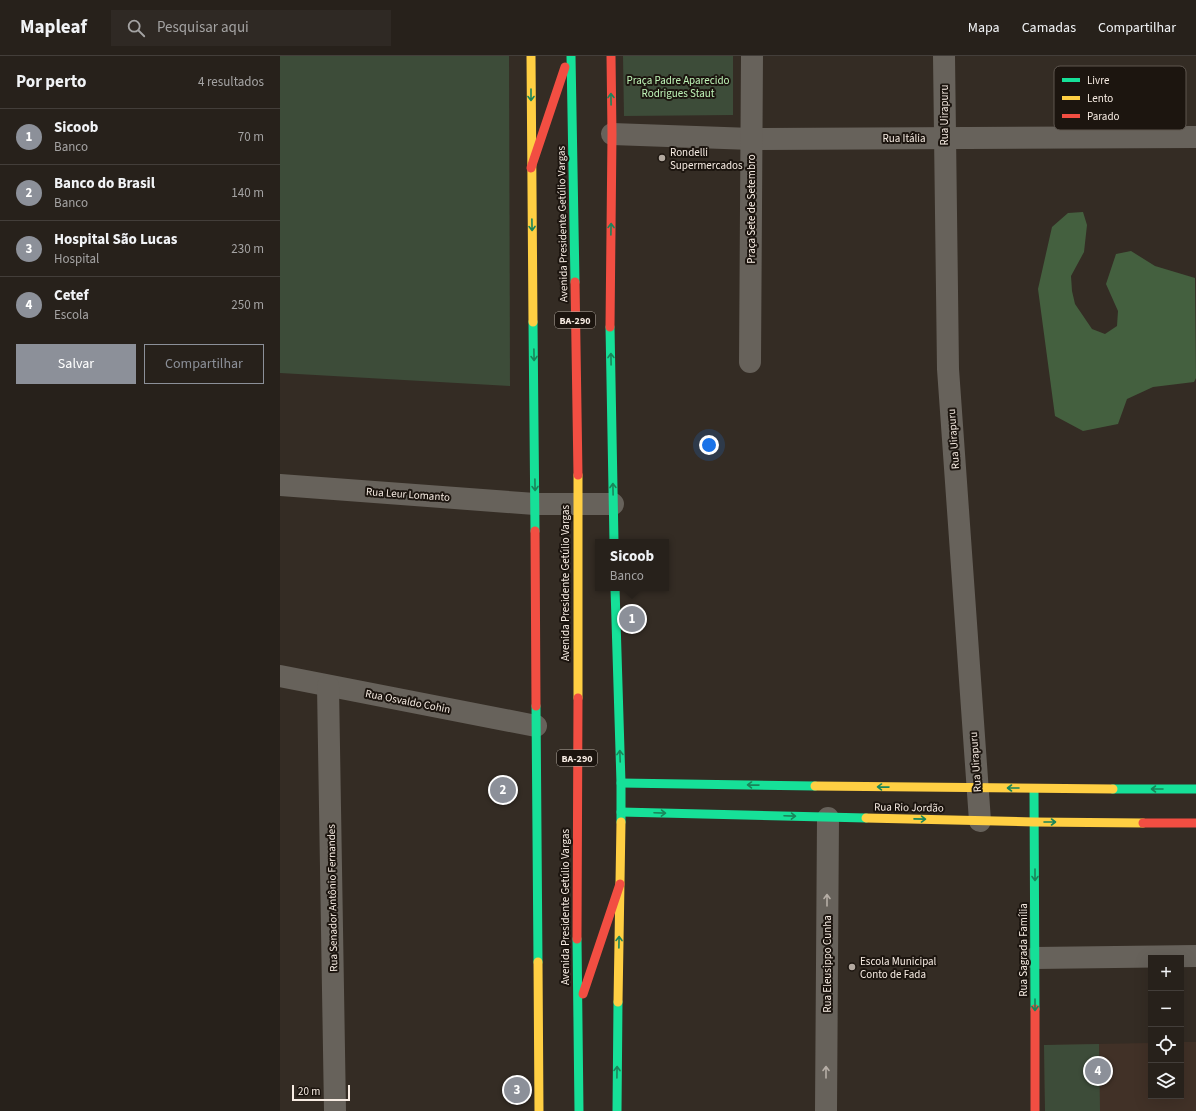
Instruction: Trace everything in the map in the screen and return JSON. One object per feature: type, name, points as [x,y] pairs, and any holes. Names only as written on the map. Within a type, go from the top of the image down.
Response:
[{"type":"street","points":[[531,56],[531,168],[536,504],[539,1111]]},
{"type":"street","points":[[531,168],[570,56]]},
{"type":"street","name":"Avenida Presidente Getúlio Vargas","points":[[570,56],[578,504],[577,1012],[579,1111]]},
{"type":"street","points":[[611,56],[612,134],[610,304],[614,539]]},
{"type":"street","name":"Praça Sete de Setembro","points":[[750,362],[752,56]]},
{"type":"street","name":"Rua Uirapuru","points":[[944,56],[948,369],[980,821]]},
{"type":"street","name":"Rua Itália","points":[[612,134],[752,138],[1196,137]]},
{"type":"street","name":"Rua Leur Lomanto","points":[[280,485],[536,504],[613,504]]},
{"type":"street","points":[[616,591],[621,783],[617,1111]]},
{"type":"street","name":"Rua Osvaldo Cohin","points":[[280,676],[536,726]]},
{"type":"street","name":"Rua Senador Antônio Fernandes","points":[[328,686],[335,1111]]},
{"type":"street","name":"Rua Rio Jordão","points":[[621,783],[977,788],[1196,789]]},
{"type":"street","name":"Rua Sagrada Família","points":[[1034,788],[1035,1111]]},
{"type":"street","name":"Rua Rio Jordão","points":[[621,812],[980,821],[1196,823]]},
{"type":"street","name":"Rua Eleusippo Cunha","points":[[826,1111],[828,818]]},
{"type":"street","points":[[577,1012],[620,884]]},
{"type":"street","points":[[1035,958],[1196,956]]},
{"type":"shaded area","points":[[1184,1042],[1196,1042],[1196,1111],[1045,1111],[1044,1045],[1148,1043],[1148,1099],[1184,1099]]},
{"type":"green space","points":[[280,56],[509,56],[510,386],[280,373]]},
{"type":"green space","name":"Praça Padre Aparecido Rodrigues Staut","points":[[623,56],[733,56],[733,115],[624,116]]},
{"type":"green space","points":[[1083,212],[1087,225],[1084,252],[1071,276],[1072,291],[1075,304],[1092,329],[1105,334],[1117,326],[1118,311],[1106,284],[1116,254],[1131,251],[1155,266],[1195,278],[1196,378],[1194,382],[1153,387],[1127,399],[1118,424],[1083,431],[1055,416],[1038,289],[1052,227],[1068,213]]},
{"type":"green space","points":[[1099,1044],[1100,1111],[1045,1111],[1044,1045]]},
{"type":"traffic: fast","points":[[571,56],[575,282]]},
{"type":"traffic: fast","points":[[533,322],[535,531]]},
{"type":"traffic: fast","points":[[610,327],[614,539]]},
{"type":"traffic: fast","points":[[615,591],[621,822]]},
{"type":"traffic: fast","points":[[536,706],[538,962]]},
{"type":"traffic: fast","points":[[621,783],[815,786]]},
{"type":"traffic: fast","points":[[1034,789],[1035,1009]]},
{"type":"traffic: fast","points":[[1113,789],[1196,789]]},
{"type":"traffic: fast","points":[[621,812],[866,818]]},
{"type":"traffic: fast","points":[[577,939],[579,1111]]},
{"type":"traffic: fast","points":[[617,1111],[618,1002]]},
{"type":"traffic: slow","points":[[531,56],[533,322]]},
{"type":"traffic: slow","points":[[578,475],[578,698]]},
{"type":"traffic: slow","points":[[815,786],[1113,789]]},
{"type":"traffic: slow","points":[[866,818],[1143,823]]},
{"type":"traffic: slow","points":[[618,1002],[621,822]]},
{"type":"traffic: slow","points":[[538,962],[539,1111]]},
{"type":"traffic: jam","points":[[610,327],[612,134],[611,56]]},
{"type":"traffic: jam","points":[[531,168],[565,67]]},
{"type":"traffic: jam","points":[[575,282],[578,475]]},
{"type":"traffic: jam","points":[[535,531],[536,706]]},
{"type":"traffic: jam","points":[[577,939],[578,698]]},
{"type":"traffic: jam","points":[[1143,823],[1196,823]]},
{"type":"traffic: jam","points":[[583,994],[620,884]]},
{"type":"traffic: jam","points":[[1035,1009],[1035,1111]]},
{"type":"place","name":"Rondelli Supermercados","points":[[662,158]]},
{"type":"place","name":"Sicoob","points":[[632,619]]},
{"type":"place","name":"Banco do Brasil","points":[[503,790]]},
{"type":"place","name":"Escola Municipal Conto de Fada","points":[[852,967]]},
{"type":"place","name":"Cetef","points":[[1098,1071]]},
{"type":"place","name":"Hospital São Lucas","points":[[517,1090]]}]
